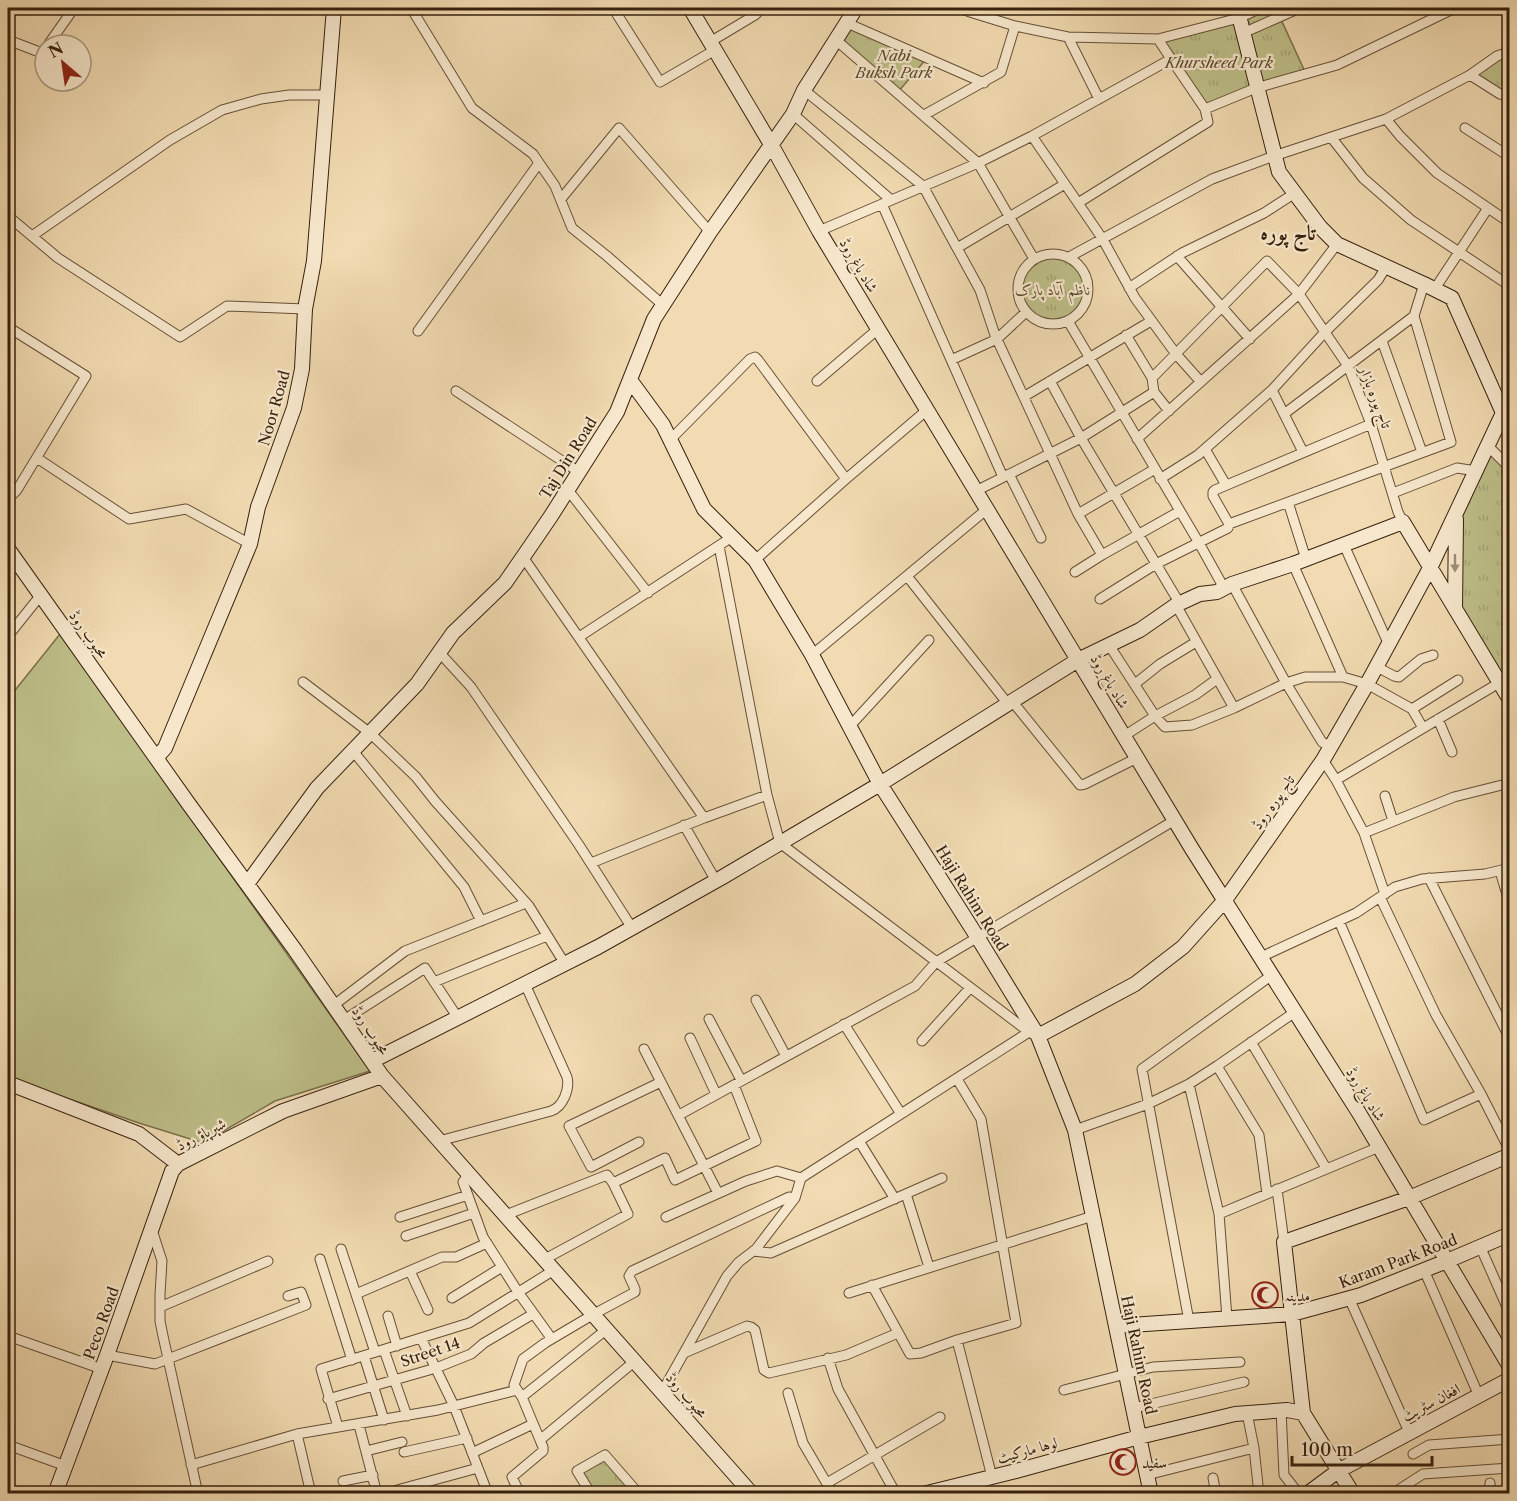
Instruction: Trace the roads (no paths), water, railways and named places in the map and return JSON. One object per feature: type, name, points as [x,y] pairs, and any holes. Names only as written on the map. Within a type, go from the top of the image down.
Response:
[{"type":"main road","name":"Noor Road","points":[[156,758],[165,748],[250,544],[258,507],[294,408],[302,369],[305,309],[314,261],[334,8]]},
{"type":"main road","name":"شاد باغ روڈ","points":[[690,8],[772,146],[819,231],[927,411],[1224,900],[1359,1113],[1509,1367]]},
{"type":"main road","name":"Taj Din Road","points":[[247,884],[317,788],[417,684],[453,633],[505,583],[617,412],[654,319],[710,232],[793,114],[804,90],[856,8]]},
{"type":"main road","points":[[1238,13],[1279,172],[1320,226],[1337,244],[1452,298],[1507,407]]},
{"type":"main road","name":"Haji Rahim Road","points":[[630,380],[663,425],[704,509],[754,560],[812,655],[880,784],[978,938],[1034,1034],[1075,1130],[1151,1494]]},
{"type":"main road","name":"تاج پورہ روڈ","points":[[1034,1034],[1135,984],[1183,947],[1224,900],[1323,760],[1377,667],[1431,566],[1507,407]]},
{"type":"main road","name":"تاج پورہ روڈ","points":[[1455,515],[1455,610]]},
{"type":"main road","points":[[372,1061],[565,964],[716,881],[880,784],[1078,660],[1140,630],[1178,604],[1200,594],[1216,592],[1300,562],[1403,522],[1509,699]]},
{"type":"main road","name":"محبوب روڈ","points":[[8,549],[334,1005],[382,1076],[752,1494]]},
{"type":"main road","name":"شېرپاؤ روڈ","points":[[8,1083],[139,1134],[178,1164],[283,1111],[382,1076]]},
{"type":"main road","points":[[1353,1494],[1303,1413],[1284,1242],[1409,1198],[1509,1153]]},
{"type":"main road","name":"Peco Road","points":[[56,1494],[172,1171],[178,1164]]},
{"type":"main road","name":"Karam Park Road","points":[[1116,1326],[1292,1314],[1349,1298],[1447,1261],[1509,1234]]},
{"type":"main road","name":"افغان سٹریٹ","points":[[1307,1494],[1338,1471],[1509,1379]]},
{"type":"main road","name":"لوہا مارکیٹ","points":[[923,1494],[1235,1414],[1281,1410],[1303,1413]]},
{"type":"street","points":[[56,33],[74,8]]},
{"type":"street","points":[[411,8],[472,108],[533,154],[555,186],[572,228],[663,305]]},
{"type":"street","points":[[614,8],[660,82],[713,46],[762,8]]},
{"type":"street","points":[[959,8],[1016,26],[1068,37],[1158,39],[1238,13],[1261,8]]},
{"type":"street","points":[[1243,33],[1300,8]]},
{"type":"street","points":[[1205,109],[1256,88],[1337,65],[1455,8]]},
{"type":"street","points":[[847,23],[984,83]]},
{"type":"street","points":[[924,115],[1002,72],[1016,26]]},
{"type":"street","points":[[1068,37],[1099,99]]},
{"type":"street","points":[[1078,204],[1208,122],[1205,109],[1158,39]]},
{"type":"street","points":[[8,40],[33,50]]},
{"type":"street","points":[[836,40],[978,163],[1034,259]]},
{"type":"street","points":[[1069,257],[1212,179],[1274,156],[1386,120],[1470,75],[1497,56],[1509,55]]},
{"type":"street","points":[[819,231],[978,163],[1032,136],[1171,59]]},
{"type":"street","points":[[1470,75],[1500,94],[1509,96]]},
{"type":"street","points":[[804,90],[923,186],[980,290],[997,339],[1078,514],[1102,555]]},
{"type":"street","points":[[32,236],[170,140],[222,110],[261,99],[289,95],[326,95]]},
{"type":"street","points":[[793,114],[886,202],[951,360],[1006,475],[1041,538]]},
{"type":"street","points":[[1386,120],[1437,172],[1509,223]]},
{"type":"street","points":[[561,199],[618,128],[710,232]]},
{"type":"street","points":[[1465,128],[1509,157]]},
{"type":"street","points":[[1032,136],[1102,238],[1134,298],[1176,354],[1201,382]]},
{"type":"street","points":[[1331,137],[1363,178],[1411,220],[1509,286]]},
{"type":"street","points":[[418,330],[539,163]]},
{"type":"street","points":[[957,248],[1065,183]]},
{"type":"street","points":[[1129,288],[1177,256],[1264,213],[1295,193]]},
{"type":"street","points":[[1284,414],[1414,316],[1429,287],[1458,253],[1488,208]]},
{"type":"street","points":[[8,216],[58,258],[180,337],[227,306],[305,309]]},
{"type":"street","points":[[1137,439],[1299,294],[1337,244]]},
{"type":"street","points":[[1057,254],[1069,257],[1078,264],[1088,284],[1088,295],[1084,306],[1068,321],[1057,324],[1035,319],[1026,312],[1020,302],[1019,278],[1025,267],[1034,259],[1045,255],[1057,254]]},
{"type":"street","points":[[1177,256],[1250,339]]},
{"type":"street","name":"تاج پورہ بازار","points":[[1222,307],[1267,261],[1299,294],[1348,366],[1371,423],[1403,522]]},
{"type":"street","points":[[1160,479],[1205,449],[1272,390],[1325,332],[1378,280],[1386,267]]},
{"type":"street","points":[[1152,378],[1222,307]]},
{"type":"street","points":[[951,360],[997,339],[1026,312]]},
{"type":"street","points":[[1100,599],[1156,564],[1228,528],[1229,524],[1451,442],[1414,316]]},
{"type":"street","points":[[1068,321],[1199,543],[1228,586],[1322,742],[1331,747]]},
{"type":"street","points":[[1025,396],[1151,321]]},
{"type":"street","points":[[8,327],[86,376],[17,490],[8,499]]},
{"type":"street","points":[[817,381],[878,329]]},
{"type":"street","points":[[1126,336],[1152,378],[1154,392],[1169,411]]},
{"type":"street","points":[[1382,341],[1422,452]]},
{"type":"street","points":[[670,441],[754,357],[759,360],[846,479]]},
{"type":"street","points":[[1050,381],[1156,564],[1196,642],[1234,708]]},
{"type":"street","points":[[1272,390],[1303,452]]},
{"type":"street","points":[[456,392],[579,472]]},
{"type":"street","points":[[976,491],[1081,438],[1154,392]]},
{"type":"street","points":[[754,560],[927,411]]},
{"type":"street","points":[[1229,524],[1213,496],[1215,490],[1371,423]]},
{"type":"street","points":[[1487,445],[1509,468]]},
{"type":"street","points":[[1205,449],[1226,485]]},
{"type":"street","points":[[37,458],[129,519],[186,509],[250,544]]},
{"type":"street","points":[[1393,493],[1457,468],[1476,471]]},
{"type":"street","points":[[1078,514],[1155,469]]},
{"type":"street","points":[[568,489],[648,593]]},
{"type":"street","points":[[1288,502],[1300,562],[1343,677]]},
{"type":"street","points":[[812,655],[987,509]]},
{"type":"street","points":[[1075,572],[1180,511]]},
{"type":"street","points":[[579,637],[732,537]]},
{"type":"street","points":[[1344,545],[1389,645]]},
{"type":"street","points":[[662,1392],[727,1276],[753,1251],[795,1198],[801,1178],[957,1079],[1034,1034],[780,843],[767,795],[719,546]]},
{"type":"street","points":[[523,557],[704,818]]},
{"type":"street","points":[[907,576],[1080,785],[1137,758]]},
{"type":"street","points":[[8,636],[40,596]]},
{"type":"street","points":[[850,726],[929,640]]},
{"type":"street","points":[[1135,684],[1160,664],[1196,642]]},
{"type":"street","points":[[1109,645],[1155,716],[1165,727],[1192,725],[1286,683],[1305,677],[1343,677],[1367,684],[1412,709],[1423,728]]},
{"type":"street","points":[[439,652],[471,687],[591,863],[632,928]]},
{"type":"street","points":[[1377,667],[1399,677],[1421,659],[1433,655]]},
{"type":"street","points":[[1124,736],[1155,716],[1196,695],[1217,679]]},
{"type":"street","points":[[1412,709],[1458,681]]},
{"type":"street","points":[[303,682],[370,733],[416,777],[526,903],[565,964]]},
{"type":"street","points":[[1336,780],[1499,683]]},
{"type":"street","points":[[1438,719],[1452,752]]},
{"type":"street","points":[[352,751],[464,887],[481,921]]},
{"type":"street","points":[[1323,760],[1364,833],[1383,895],[1436,1015],[1481,1094],[1509,1153]]},
{"type":"street","points":[[1364,833],[1454,797],[1509,783]]},
{"type":"street","points":[[591,863],[684,825],[767,795]]},
{"type":"street","points":[[1385,796],[1394,821]]},
{"type":"street","points":[[679,1114],[915,986],[936,962],[1175,820]]},
{"type":"street","points":[[684,825],[716,881]]},
{"type":"street","points":[[1261,957],[1356,913],[1395,887],[1422,879],[1485,874],[1505,870],[1509,904]]},
{"type":"street","points":[[1429,878],[1509,1039]]},
{"type":"street","points":[[334,1005],[405,951],[526,903]]},
{"type":"street","points":[[1339,921],[1424,1120],[1481,1094]]},
{"type":"street","points":[[434,982],[547,936]]},
{"type":"street","points":[[344,1020],[425,968],[458,1018]]},
{"type":"street","points":[[1189,1321],[1142,1069],[1272,975]]},
{"type":"street","points":[[439,1142],[551,1111],[561,1105],[568,1087],[567,1077],[525,984]]},
{"type":"street","points":[[922,1041],[970,988]]},
{"type":"street","points":[[756,1000],[786,1056]]},
{"type":"street","points":[[1075,1130],[1148,1104],[1189,1084],[1295,1012]]},
{"type":"street","points":[[613,1183],[665,1158],[675,1180],[756,1141],[737,1083],[709,1019]]},
{"type":"street","points":[[844,1024],[901,1114]]},
{"type":"street","points":[[690,1038],[716,1094]]},
{"type":"street","points":[[1251,1042],[1326,1168]]},
{"type":"street","points":[[644,1049],[718,1193]]},
{"type":"street","points":[[1217,1066],[1259,1135],[1267,1194]]},
{"type":"street","points":[[872,1285],[910,1354],[921,1353],[1016,1323],[981,1119],[957,1079]]},
{"type":"street","points":[[639,1142],[591,1167],[569,1126],[661,1082]]},
{"type":"street","points":[[1189,1084],[1219,1215],[1227,1318]]},
{"type":"street","points":[[859,1141],[895,1199]]},
{"type":"street","points":[[1219,1215],[1379,1147]]},
{"type":"street","points":[[666,1217],[746,1181],[777,1171],[801,1178]]},
{"type":"street","points":[[469,1173],[463,1182],[487,1243],[518,1293],[549,1335]]},
{"type":"street","points":[[338,1427],[321,1369],[470,1323],[518,1293],[550,1264],[628,1214],[607,1175],[506,1215]]},
{"type":"street","points":[[753,1251],[771,1252],[942,1178]]},
{"type":"street","points":[[1277,1190],[1284,1242]]},
{"type":"street","points":[[906,1194],[929,1267]]},
{"type":"street","points":[[400,1216],[468,1195]]},
{"type":"street","points":[[520,1494],[512,1477],[543,1451],[514,1385],[523,1359],[545,1343],[635,1292],[629,1276],[632,1271],[789,1197],[795,1198]]},
{"type":"street","points":[[406,1236],[474,1213]]},
{"type":"street","points":[[849,1293],[1093,1216]]},
{"type":"street","points":[[152,1230],[162,1261],[160,1307],[162,1329],[198,1494]]},
{"type":"street","points":[[356,1294],[442,1257],[456,1257],[487,1243]]},
{"type":"street","points":[[1480,1246],[1509,1314]]},
{"type":"street","points":[[340,1249],[356,1294],[395,1380],[407,1416]]},
{"type":"street","points":[[320,1259],[352,1360]]},
{"type":"street","points":[[160,1307],[268,1261]]},
{"type":"street","points":[[452,1298],[502,1267]]},
{"type":"street","points":[[1424,1270],[1479,1396]]},
{"type":"street","points":[[410,1271],[428,1310]]},
{"type":"street","points":[[107,1355],[154,1364],[168,1360],[306,1305],[301,1292],[288,1296]]},
{"type":"street","points":[[1349,1298],[1410,1432]]},
{"type":"street","name":"Street 14","points":[[328,1399],[436,1368],[471,1354],[484,1343],[533,1314]]},
{"type":"street","points":[[388,1316],[397,1346]]},
{"type":"street","points":[[684,1353],[747,1326],[755,1330],[766,1372],[769,1373],[846,1355],[898,1333]]},
{"type":"street","points":[[191,1465],[297,1434],[359,1425],[519,1394],[607,1329]]},
{"type":"street","points":[[8,1335],[102,1369]]},
{"type":"street","points":[[421,1338],[454,1406],[488,1494]]},
{"type":"street","points":[[957,1340],[992,1477]]},
{"type":"street","points":[[364,1356],[384,1420]]},
{"type":"street","points":[[828,1359],[838,1389],[896,1494]]},
{"type":"street","points":[[540,1440],[635,1361]]},
{"type":"street","points":[[1064,1390],[1153,1367],[1240,1362]]},
{"type":"street","points":[[1134,1408],[1244,1382]]},
{"type":"street","points":[[788,1392],[803,1443],[833,1494]]},
{"type":"street","points":[[1281,1410],[1284,1475],[1299,1494]]},
{"type":"street","points":[[1247,1413],[1259,1494]]},
{"type":"street","points":[[826,1483],[940,1417]]},
{"type":"street","points":[[472,1453],[533,1424]]},
{"type":"street","points":[[359,1425],[377,1494]]},
{"type":"street","points":[[297,1434],[311,1494]]},
{"type":"street","points":[[404,1452],[466,1438]]},
{"type":"street","points":[[1413,1454],[1429,1445],[1509,1439]]},
{"type":"street","points":[[366,1451],[402,1442]]},
{"type":"street","points":[[8,1444],[66,1466]]},
{"type":"street","points":[[1147,1475],[1254,1448]]},
{"type":"street","points":[[591,1494],[577,1470],[605,1455],[639,1494]]},
{"type":"street","points":[[397,1490],[478,1468]]},
{"type":"street","points":[[1392,1494],[1423,1474],[1509,1468]]},
{"type":"street","points":[[343,1480],[373,1475]]},
{"type":"street","points":[[1213,1478],[1216,1494]]},
{"type":"street","points":[[1490,1482],[1490,1494]]},
{"type":"place","name":"مدینہ","points":[[1265,1295]]},
{"type":"place","name":"سفید","points":[[1123,1462]]},
{"type":"district","name":"تاج پورہ","points":[[1288,232]]},
{"type":"park label","name":"Khursheed Park","points":[[1219,62]]},
{"type":"park label","name":"Nabi Buksh Park","points":[[894,64]]},
{"type":"park label","name":"ناظم آباد پارک","points":[[1053,289]]}]
